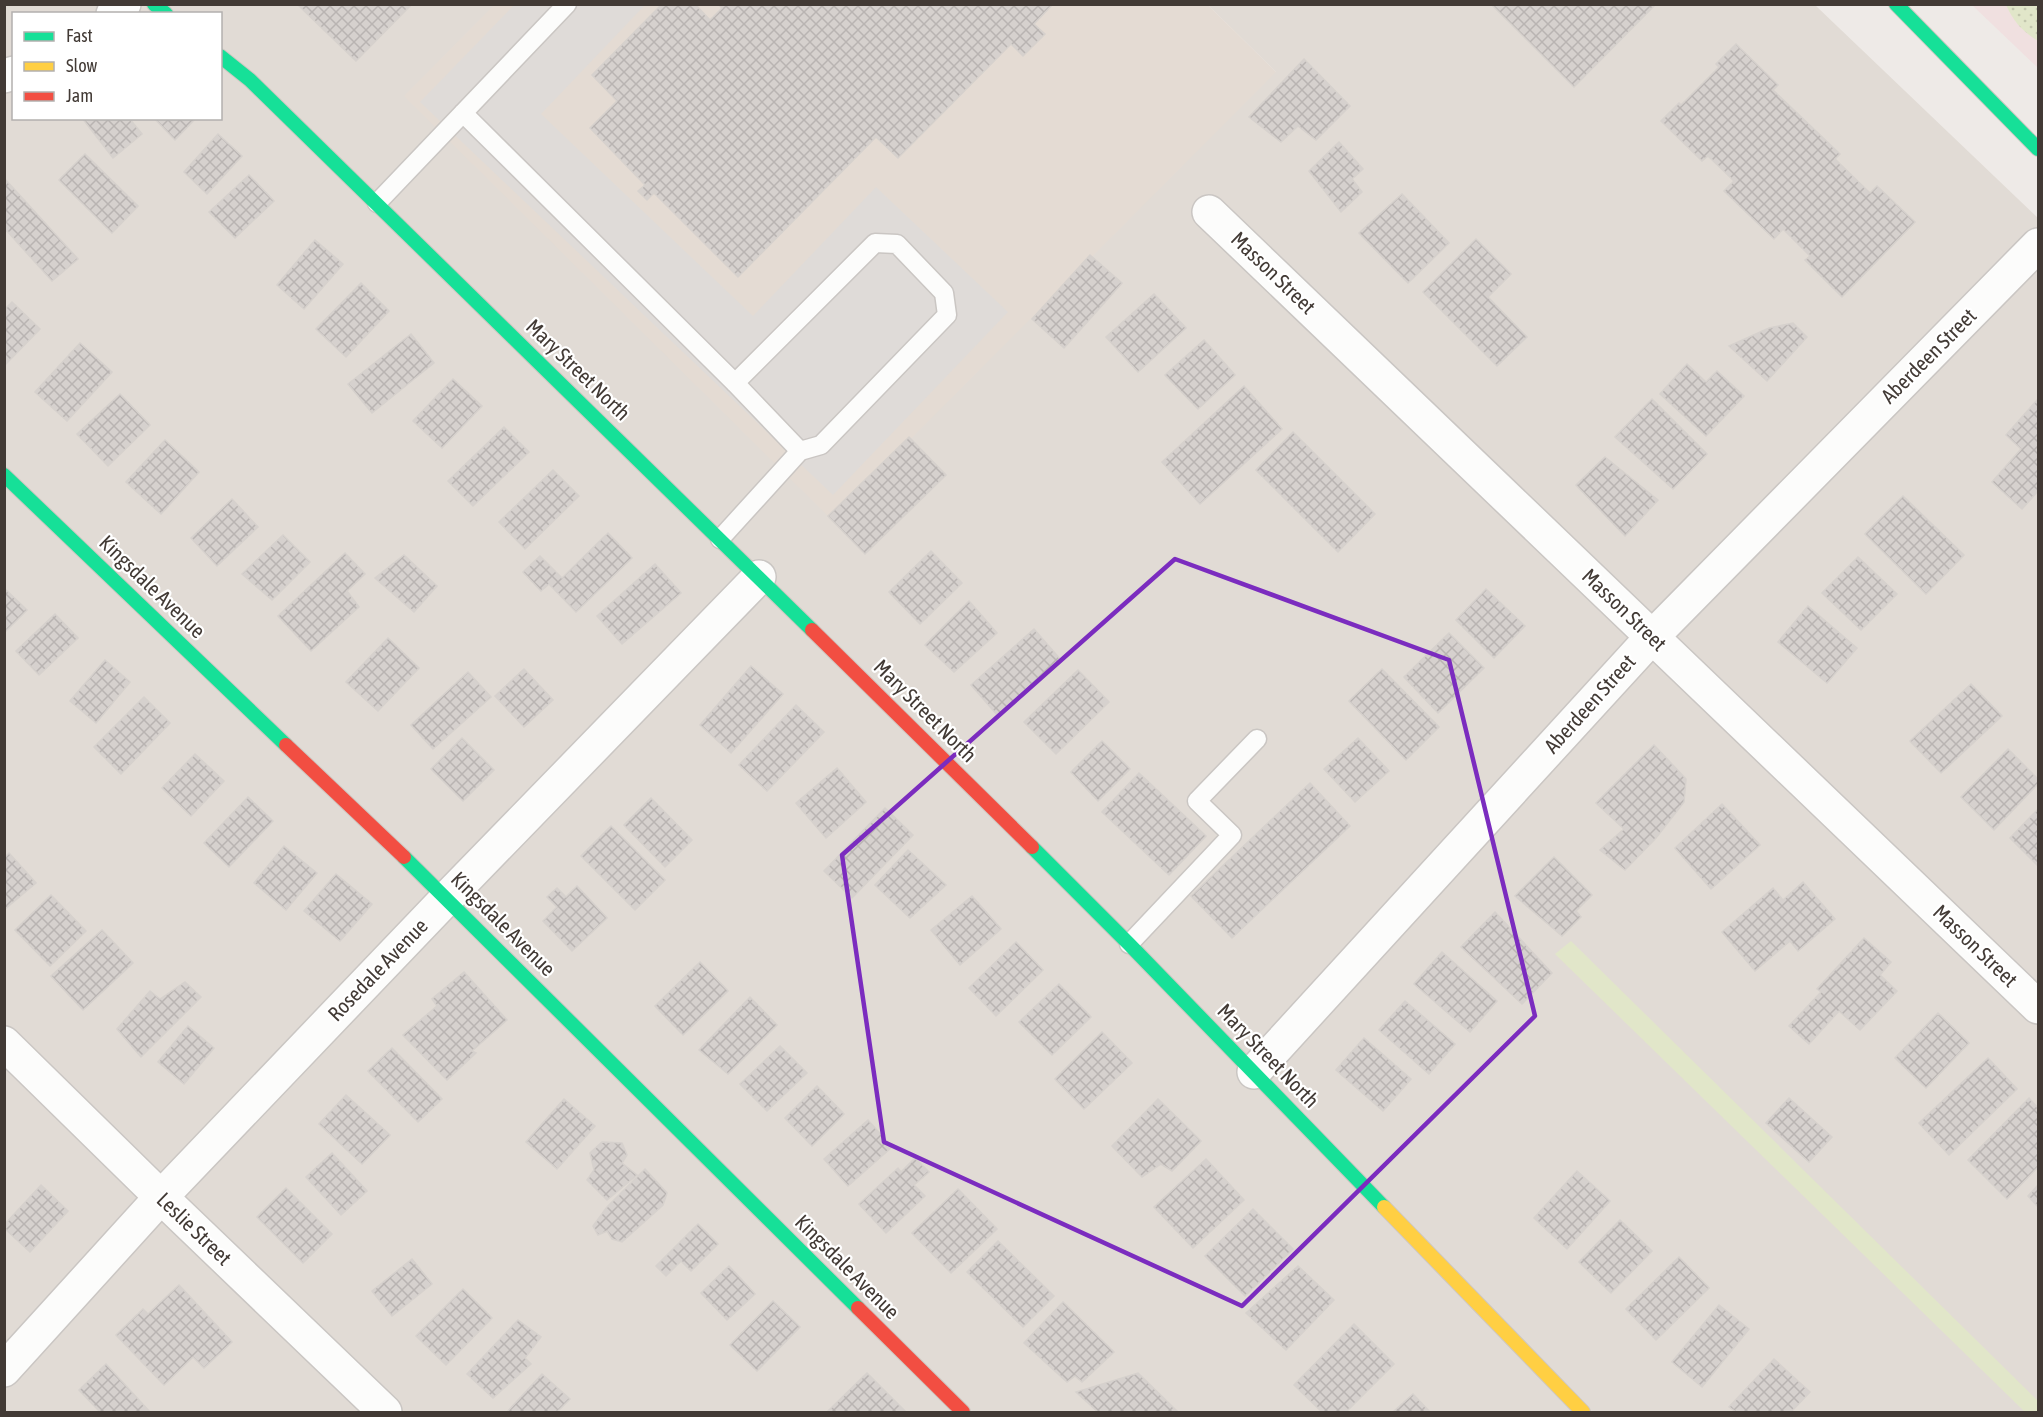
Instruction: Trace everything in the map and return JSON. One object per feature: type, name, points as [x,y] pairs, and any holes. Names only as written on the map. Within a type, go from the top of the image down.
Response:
[{"type":"street","points":[[1896,4],[2038,149]]},
{"type":"street","name":"Mary Street North","points":[[222,58],[250,80],[759,576],[1129,944],[1583,1413]]},
{"type":"street","name":"Masson Street","points":[[1209,212],[2038,1007]]},
{"type":"street","name":"Aberdeen Street","points":[[1254,1072],[1652,637],[2038,244]]},
{"type":"street","name":"Kingsdale Avenue","points":[[4,475],[447,897],[963,1413]]},
{"type":"street","name":"Rosedale Avenue","points":[[4,1370],[161,1197],[447,897],[759,576]]},
{"type":"street","name":"Leslie Street","points":[[4,1043],[385,1413]]},
{"type":"lane","points":[[377,203],[567,4]]},
{"type":"lane","points":[[463,113],[735,383],[800,451]]},
{"type":"lane","points":[[720,539],[800,451],[821,445],[947,315],[944,293],[897,244],[875,243],[735,383]]},
{"type":"lane","points":[[1129,944],[1232,836],[1197,801],[1257,739]]},
{"type":"highlighted area","points":[[1175,559],[1449,660],[1535,1016],[1242,1306],[884,1142],[842,855]]},
{"type":"shaded area","points":[[495,4],[1208,5],[1276,72],[831,519],[404,96]]},
{"type":"shaded area","points":[[5,5],[495,5],[405,96],[1276,72],[1208,5],[1815,5],[2038,218],[2038,1412],[5,1412]]},
{"type":"shaded area","points":[[514,5],[645,5],[541,114],[753,316],[876,187],[1008,312],[833,495],[420,102]]},
{"type":"shaded area","points":[[1972,5],[2038,5],[2038,68]]},
{"type":"green space","points":[[2006,5],[2038,5],[2038,41],[2019,26]]},
{"type":"green space","points":[[1571,941],[2038,1401],[2038,1412],[2025,1412],[1555,954]]},
{"type":"building","points":[[297,4],[412,4],[356,61]]},
{"type":"building","points":[[662,4],[695,4],[710,20],[722,8],[718,4],[1053,4],[1034,24],[1045,34],[1023,56],[1011,44],[898,158],[876,137],[738,277],[654,193],[647,200],[638,191],[645,185],[590,128],[617,101],[592,75]]},
{"type":"building","points":[[1491,4],[1656,4],[1574,87]]},
{"type":"building","points":[[1736,44],[1778,85],[1773,90],[1840,154],[1835,159],[1870,193],[1877,186],[1915,222],[1842,297],[1805,260],[1810,256],[1783,229],[1774,239],[1724,191],[1734,181],[1708,156],[1702,161],[1661,121],[1679,103],[1681,105],[1719,67],[1716,64]]},
{"type":"building","points":[[1304,59],[1350,106],[1316,140],[1298,126],[1281,142],[1249,117]]},
{"type":"building","points":[[84,120],[131,120],[142,134],[113,158]]},
{"type":"building","points":[[156,120],[194,120],[175,140]]},
{"type":"building","points":[[218,134],[242,156],[207,194],[184,172]]},
{"type":"building","points":[[1339,142],[1363,169],[1352,179],[1362,192],[1341,212],[1309,171]]},
{"type":"building","points":[[85,154],[138,206],[112,233],[59,180]]},
{"type":"building","points":[[249,175],[274,201],[235,238],[209,212]]},
{"type":"building","points":[[4,178],[78,259],[52,281],[7,231],[4,233]]},
{"type":"building","points":[[1402,194],[1449,243],[1408,283],[1359,233]]},
{"type":"building","points":[[1476,239],[1511,274],[1488,297],[1527,337],[1497,366],[1423,292]]},
{"type":"building","points":[[315,240],[343,264],[304,309],[277,285]]},
{"type":"building","points":[[1090,255],[1122,283],[1064,348],[1032,319]]},
{"type":"building","points":[[361,283],[389,311],[346,357],[316,329]]},
{"type":"building","points":[[1154,294],[1186,328],[1138,372],[1106,337]]},
{"type":"building","points":[[12,302],[40,329],[6,364],[4,362],[4,310]]},
{"type":"building","points":[[1793,323],[1807,337],[1767,381],[1729,346],[1769,328]]},
{"type":"building","points":[[411,334],[434,363],[372,413],[348,384]]},
{"type":"building","points":[[1204,340],[1235,375],[1198,409],[1165,375]]},
{"type":"building","points":[[80,343],[112,372],[67,421],[35,392]]},
{"type":"building","points":[[1687,364],[1706,382],[1717,371],[1744,396],[1706,436],[1660,394]]},
{"type":"building","points":[[453,379],[482,406],[442,448],[413,421]]},
{"type":"building","points":[[1244,386],[1282,429],[1200,504],[1162,462]]},
{"type":"building","points":[[120,394],[150,425],[108,466],[77,434]]},
{"type":"building","points":[[1652,399],[1707,454],[1673,489],[1615,437]]},
{"type":"building","points":[[2038,399],[2038,491],[2022,509],[1992,482],[2021,449],[2006,435]]},
{"type":"building","points":[[504,427],[529,452],[473,506],[448,481]]},
{"type":"building","points":[[1293,432],[1375,514],[1338,552],[1256,470]]},
{"type":"building","points":[[909,437],[946,475],[865,554],[828,516]]},
{"type":"building","points":[[165,440],[199,472],[161,514],[126,482]]},
{"type":"building","points":[[1605,457],[1658,500],[1625,536],[1576,485]]},
{"type":"building","points":[[553,470],[579,496],[525,549],[499,522]]},
{"type":"building","points":[[1903,496],[1964,555],[1926,594],[1865,534]]},
{"type":"building","points":[[232,499],[258,527],[217,566],[191,538]]},
{"type":"building","points":[[608,533],[632,558],[576,612],[549,584],[541,591],[523,572],[540,556],[562,578]]},
{"type":"building","points":[[283,535],[310,562],[272,600],[242,574]]},
{"type":"building","points":[[931,551],[962,583],[920,624],[889,592]]},
{"type":"building","points":[[345,553],[365,574],[347,591],[359,607],[311,651],[278,616]]},
{"type":"building","points":[[404,555],[437,586],[414,612],[375,578]]},
{"type":"building","points":[[1858,557],[1897,594],[1861,630],[1822,593]]},
{"type":"building","points":[[655,564],[681,593],[622,644],[597,616]]},
{"type":"building","points":[[4,588],[27,610],[4,633]]},
{"type":"building","points":[[1486,589],[1525,626],[1494,658],[1456,620]]},
{"type":"building","points":[[969,601],[997,633],[954,672],[925,645]]},
{"type":"building","points":[[1808,606],[1857,648],[1827,683],[1778,642]]},
{"type":"building","points":[[55,614],[78,638],[39,675],[16,651]]},
{"type":"building","points":[[1034,629],[1061,660],[998,716],[971,685]]},
{"type":"building","points":[[1449,633],[1484,668],[1438,713],[1404,677]]},
{"type":"building","points":[[388,638],[419,668],[378,711],[346,682]]},
{"type":"building","points":[[105,660],[130,682],[96,723],[70,701]]},
{"type":"building","points":[[751,666],[783,694],[731,753],[700,725]]},
{"type":"building","points":[[524,669],[553,700],[524,727],[495,696]]},
{"type":"building","points":[[1382,669],[1439,727],[1406,760],[1349,701]]},
{"type":"building","points":[[1078,670],[1109,702],[1056,754],[1024,722]]},
{"type":"building","points":[[468,672],[491,697],[433,749],[411,725]]},
{"type":"building","points":[[1971,684],[2002,716],[1941,773],[1910,741]]},
{"type":"building","points":[[144,697],[170,723],[121,774],[94,747]]},
{"type":"building","points":[[796,705],[824,732],[767,791],[739,765]]},
{"type":"building","points":[[462,738],[494,770],[463,801],[431,769]]},
{"type":"building","points":[[1358,738],[1389,771],[1355,802],[1324,769]]},
{"type":"building","points":[[1102,741],[1130,769],[1098,801],[1071,772]]},
{"type":"building","points":[[1654,745],[1686,779],[1684,802],[1656,838],[1625,870],[1600,850],[1624,829],[1596,803]]},
{"type":"building","points":[[2008,749],[2038,779],[2038,784],[1994,830],[1961,797]]},
{"type":"building","points":[[195,754],[224,781],[191,816],[162,788]]},
{"type":"building","points":[[837,768],[866,802],[826,838],[796,803]]},
{"type":"building","points":[[1139,773],[1206,836],[1169,875],[1102,812]]},
{"type":"building","points":[[1310,783],[1350,826],[1232,938],[1191,896]]},
{"type":"building","points":[[248,797],[273,821],[229,867],[204,843]]},
{"type":"building","points":[[651,798],[692,840],[665,867],[624,825]]},
{"type":"building","points":[[1722,804],[1760,845],[1711,889],[1675,848]]},
{"type":"building","points":[[885,808],[913,835],[852,898],[824,871]]},
{"type":"building","points":[[2038,809],[2038,866],[2010,838]]},
{"type":"building","points":[[611,826],[665,880],[635,910],[581,856]]},
{"type":"building","points":[[284,846],[317,873],[286,910],[254,883]]},
{"type":"building","points":[[908,850],[946,885],[910,918],[875,885]]},
{"type":"building","points":[[9,853],[36,883],[4,910],[4,858]]},
{"type":"building","points":[[1554,857],[1592,895],[1576,911],[1581,917],[1562,936],[1515,896]]},
{"type":"building","points":[[336,874],[372,904],[340,941],[304,911]]},
{"type":"building","points":[[1803,882],[1835,919],[1798,951],[1790,941],[1755,971],[1722,932],[1773,888],[1783,900]]},
{"type":"building","points":[[577,886],[607,918],[572,951],[543,921],[557,907],[547,897],[557,888],[566,897]]},
{"type":"building","points":[[51,895],[86,931],[50,966],[15,930]]},
{"type":"building","points":[[972,896],[1001,929],[960,965],[931,930]]},
{"type":"building","points":[[1495,912],[1552,973],[1522,1004],[1461,947]]},
{"type":"building","points":[[102,930],[133,963],[83,1010],[51,976]]},
{"type":"building","points":[[1864,938],[1891,962],[1880,975],[1897,991],[1860,1030],[1839,1011],[1809,1044],[1789,1026],[1821,992],[1817,989]]},
{"type":"building","points":[[1016,942],[1043,970],[996,1016],[969,988]]},
{"type":"building","points":[[1442,952],[1497,1001],[1470,1032],[1414,984]]},
{"type":"building","points":[[700,962],[728,991],[683,1035],[655,1006]]},
{"type":"building","points":[[464,972],[507,1020],[472,1051],[476,1053],[447,1080],[403,1035],[437,1006],[432,999]]},
{"type":"building","points":[[185,982],[201,997],[141,1057],[117,1029],[150,991],[160,999]]},
{"type":"building","points":[[1059,984],[1091,1017],[1052,1055],[1019,1022]]},
{"type":"building","points":[[750,997],[777,1025],[728,1074],[699,1050]]},
{"type":"building","points":[[1405,1001],[1455,1044],[1429,1074],[1379,1030]]},
{"type":"building","points":[[1938,1013],[1969,1043],[1926,1088],[1895,1058]]},
{"type":"building","points":[[188,1026],[214,1048],[184,1084],[158,1062]]},
{"type":"building","points":[[1102,1032],[1132,1063],[1084,1109],[1055,1079]]},
{"type":"building","points":[[1364,1038],[1411,1079],[1383,1111],[1336,1070]]},
{"type":"building","points":[[780,1046],[807,1073],[767,1111],[740,1084]]},
{"type":"building","points":[[392,1048],[442,1099],[418,1122],[368,1071]]},
{"type":"building","points":[[1988,1058],[2017,1089],[1949,1155],[1919,1123]]},
{"type":"building","points":[[817,1086],[844,1114],[812,1146],[785,1118]]},
{"type":"building","points":[[346,1095],[390,1135],[362,1164],[319,1124]]},
{"type":"building","points":[[1789,1098],[1832,1137],[1809,1162],[1766,1123]]},
{"type":"building","points":[[2029,1098],[2038,1108],[2038,1167],[2007,1199],[1968,1160]]},
{"type":"building","points":[[564,1099],[595,1126],[557,1169],[526,1142]]},
{"type":"building","points":[[1158,1099],[1201,1141],[1172,1171],[1161,1164],[1142,1177],[1112,1146]]},
{"type":"building","points":[[868,1120],[892,1147],[848,1186],[824,1159]]},
{"type":"building","points":[[602,1142],[622,1143],[627,1155],[622,1163],[637,1175],[607,1200],[587,1180],[594,1170],[590,1153]]},
{"type":"building","points":[[332,1153],[367,1191],[341,1215],[306,1177]]},
{"type":"building","points":[[915,1158],[929,1172],[914,1185],[925,1196],[886,1233],[859,1204],[898,1168],[901,1172]]},
{"type":"building","points":[[1206,1159],[1244,1200],[1193,1248],[1154,1207]]},
{"type":"building","points":[[645,1169],[667,1193],[663,1205],[622,1242],[612,1239],[607,1231],[598,1235],[593,1226],[607,1207]]},
{"type":"building","points":[[1577,1171],[1610,1201],[1567,1249],[1534,1218]]},
{"type":"building","points":[[41,1185],[68,1211],[30,1252],[4,1228],[4,1225]]},
{"type":"building","points":[[2038,1185],[2038,1207],[2028,1196]]},
{"type":"building","points":[[286,1188],[332,1234],[303,1263],[257,1217]]},
{"type":"building","points":[[958,1189],[997,1229],[951,1273],[912,1233]]},
{"type":"building","points":[[1253,1209],[1293,1249],[1245,1296],[1205,1256]]},
{"type":"building","points":[[1620,1220],[1652,1251],[1611,1293],[1579,1262]]},
{"type":"building","points":[[698,1224],[718,1244],[691,1271],[681,1261],[666,1276],[656,1266]]},
{"type":"building","points":[[998,1241],[1054,1296],[1023,1327],[967,1272]]},
{"type":"building","points":[[1679,1257],[1709,1288],[1656,1340],[1626,1309]]},
{"type":"building","points":[[412,1259],[432,1284],[392,1316],[372,1291]]},
{"type":"building","points":[[729,1266],[755,1294],[727,1320],[701,1293]]},
{"type":"building","points":[[1298,1266],[1334,1300],[1286,1350],[1246,1313]]},
{"type":"building","points":[[179,1285],[232,1342],[204,1368],[193,1357],[164,1385],[116,1335],[143,1309],[148,1314]]},
{"type":"building","points":[[463,1289],[492,1318],[446,1365],[416,1336]]},
{"type":"building","points":[[773,1301],[800,1327],[757,1371],[730,1345]]},
{"type":"building","points":[[1063,1302],[1114,1352],[1082,1382],[1075,1376],[1067,1382],[1024,1343]]},
{"type":"building","points":[[1719,1305],[1749,1329],[1702,1387],[1672,1362]]},
{"type":"building","points":[[518,1320],[541,1337],[525,1358],[531,1364],[493,1398],[467,1374]]},
{"type":"building","points":[[1354,1324],[1394,1364],[1346,1412],[1322,1412],[1294,1385]]},
{"type":"building","points":[[1774,1359],[1810,1392],[1791,1412],[1736,1412],[1729,1407]]},
{"type":"building","points":[[106,1364],[150,1412],[100,1412],[79,1390]]},
{"type":"building","points":[[867,1373],[906,1412],[827,1412]]},
{"type":"building","points":[[1138,1373],[1178,1412],[1098,1412],[1076,1392]]},
{"type":"building","points":[[542,1374],[570,1399],[557,1412],[507,1412]]},
{"type":"building","points":[[1413,1394],[1430,1412],[1393,1412]]},
{"type":"traffic: fast","points":[[154,4],[164,12]]},
{"type":"traffic: fast","points":[[1896,4],[2038,149]]},
{"type":"traffic: fast","points":[[222,58],[250,80],[812,630]]},
{"type":"traffic: fast","points":[[4,475],[286,745]]},
{"type":"traffic: fast","points":[[1032,847],[1384,1207]]},
{"type":"traffic: fast","points":[[404,857],[858,1308]]},
{"type":"traffic: slow","points":[[1384,1207],[1583,1412]]},
{"type":"traffic: jam","points":[[812,630],[1032,847]]},
{"type":"traffic: jam","points":[[286,745],[404,857]]},
{"type":"traffic: jam","points":[[858,1308],[963,1412]]}]
